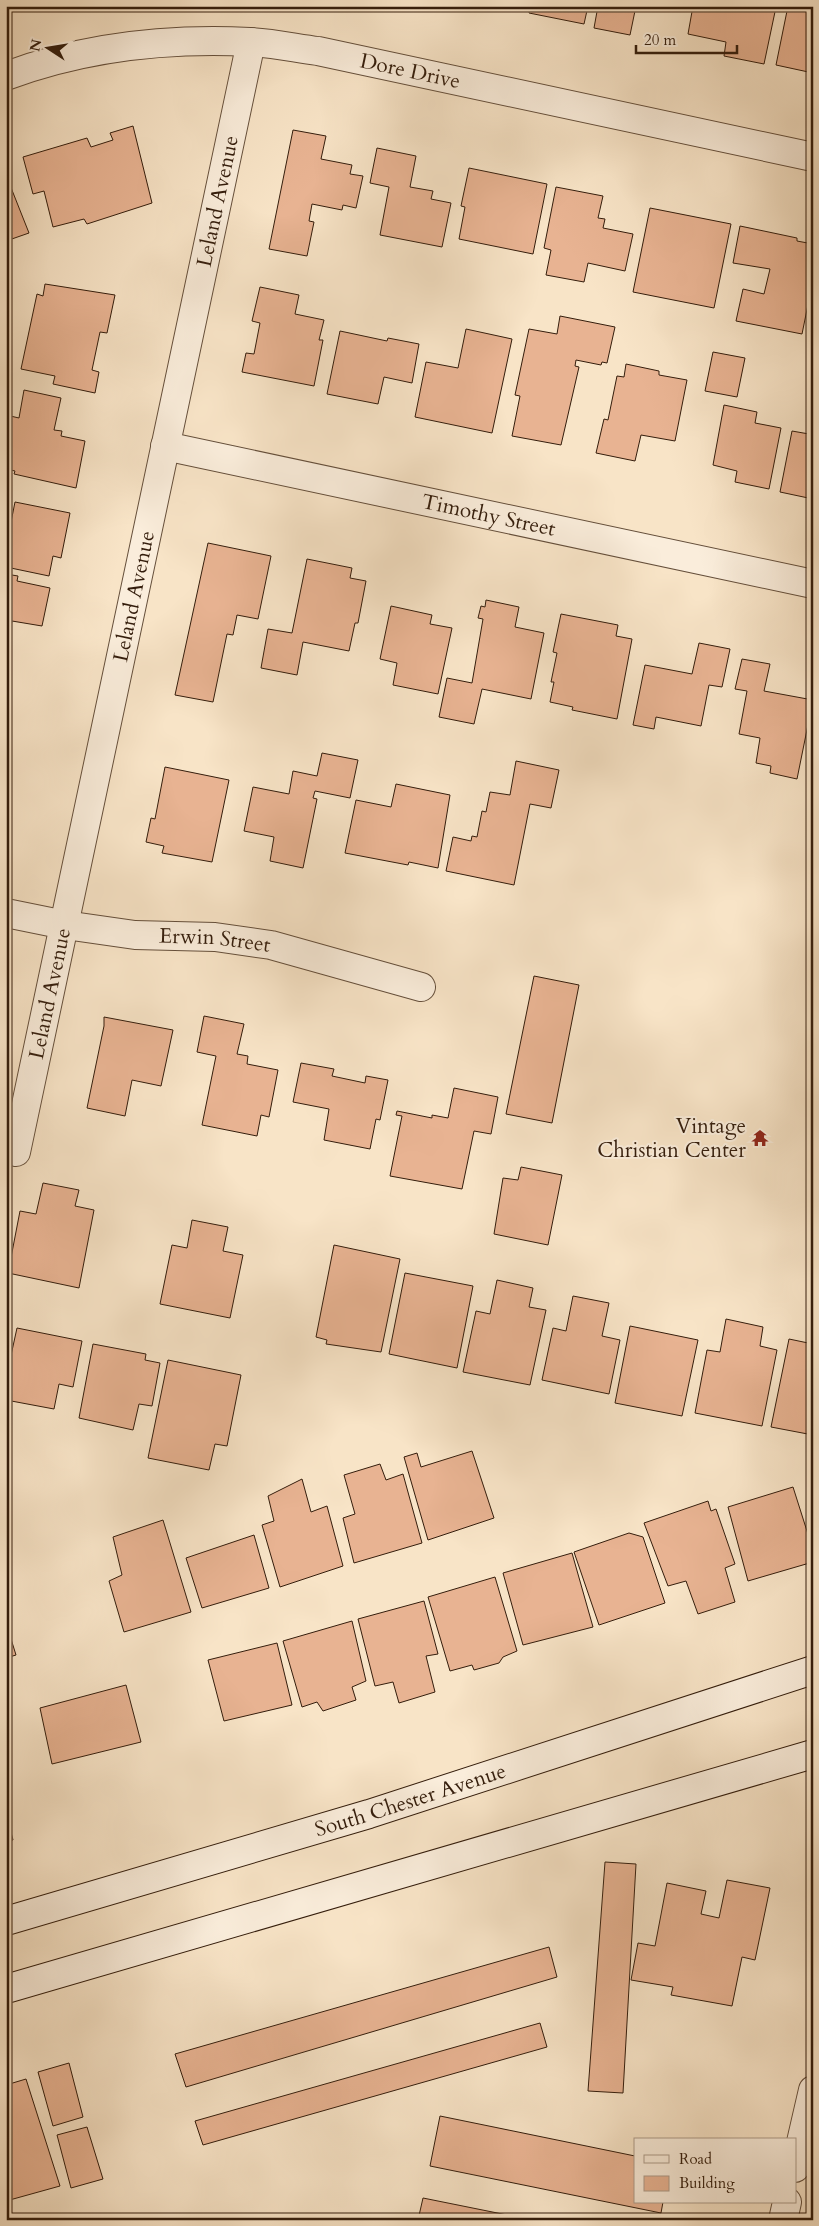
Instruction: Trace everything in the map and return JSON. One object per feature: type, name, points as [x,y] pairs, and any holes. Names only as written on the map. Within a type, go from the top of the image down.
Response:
[{"type":"street","name":"Dore Drive","points":[[6,76],[36,64],[107,48],[168,42],[251,42],[318,51],[813,157]]},
{"type":"street","name":"Leland Avenue","points":[[16,1152],[251,42]]},
{"type":"street","name":"Timothy Street","points":[[165,446],[813,584]]},
{"type":"street","name":"Erwin Street","points":[[6,913],[65,925],[135,935],[215,937],[272,945],[421,987]]},
{"type":"street","name":"South Chester Avenue","points":[[6,1920],[369,1814],[813,1670]]},
{"type":"street","points":[[6,1990],[813,1754]]},
{"type":"street","points":[[796,2164],[813,2090]]},
{"type":"street","points":[[784,2220],[787,2204]]},
{"type":"building","points":[[530,6],[588,6],[584,24],[529,13]]},
{"type":"building","points":[[598,6],[636,6],[630,35],[594,28]]},
{"type":"building","points":[[643,6],[663,6],[662,10]]},
{"type":"building","points":[[693,6],[776,7],[764,64],[724,56],[726,42],[688,34]]},
{"type":"building","points":[[788,6],[813,6],[813,73],[776,65]]},
{"type":"building","points":[[133,126],[152,203],[87,224],[84,219],[53,227],[44,191],[33,194],[23,157],[87,138],[91,147],[113,140],[110,133]]},
{"type":"building","points":[[293,130],[326,136],[321,159],[352,165],[350,174],[363,176],[356,208],[343,205],[342,210],[312,204],[309,221],[314,222],[307,256],[269,249]]},
{"type":"building","points":[[377,148],[416,156],[410,187],[433,191],[431,199],[451,203],[442,247],[380,235],[389,187],[370,183]]},
{"type":"building","points":[[469,168],[547,184],[533,254],[459,239],[465,207],[461,206]]},
{"type":"building","points":[[6,175],[29,233],[6,241]]},
{"type":"building","points":[[556,187],[603,196],[598,218],[605,219],[603,228],[633,234],[625,271],[588,263],[584,282],[546,275],[551,250],[544,248]]},
{"type":"building","points":[[650,208],[731,224],[714,308],[633,292]]},
{"type":"building","points":[[740,226],[797,238],[797,241],[813,244],[813,280],[802,334],[736,321],[743,289],[764,294],[770,269],[733,263]]},
{"type":"building","points":[[45,284],[115,295],[107,333],[100,332],[92,370],[99,372],[95,393],[53,384],[55,376],[21,369],[37,294],[43,296]]},
{"type":"building","points":[[260,287],[299,295],[295,314],[324,320],[319,340],[323,340],[314,386],[242,372],[246,353],[254,354],[260,323],[252,321]]},
{"type":"building","points":[[560,316],[615,327],[607,363],[602,362],[601,365],[576,360],[575,366],[579,367],[561,445],[512,436],[520,396],[515,395],[529,329],[557,334]]},
{"type":"building","points":[[466,329],[512,339],[492,433],[415,417],[426,362],[458,368]]},
{"type":"building","points":[[340,331],[387,341],[388,338],[419,344],[412,383],[384,377],[378,404],[327,394]]},
{"type":"building","points":[[713,352],[745,358],[737,397],[705,391]]},
{"type":"building","points":[[626,364],[659,371],[659,375],[687,380],[675,441],[641,435],[635,461],[596,453],[604,419],[608,420],[617,376],[624,377]]},
{"type":"building","points":[[24,390],[61,398],[54,430],[62,431],[61,436],[85,441],[76,488],[14,474],[15,471],[6,469],[6,415],[19,418]]},
{"type":"building","points":[[724,405],[757,412],[755,423],[781,428],[769,489],[735,482],[737,471],[713,465]]},
{"type":"building","points":[[813,414],[813,499],[780,492],[792,431],[809,434]]},
{"type":"building","points":[[15,502],[70,513],[61,558],[53,556],[49,576],[6,567],[9,541],[6,540],[6,527],[10,527]]},
{"type":"building","points":[[208,543],[271,556],[258,619],[237,615],[233,635],[227,634],[213,702],[175,695]]},
{"type":"building","points":[[307,559],[352,568],[350,578],[366,581],[358,623],[355,623],[349,651],[303,642],[297,675],[261,668],[268,629],[292,633]]},
{"type":"building","points":[[6,574],[18,576],[17,581],[50,588],[42,626],[12,621],[8,642],[6,642]]},
{"type":"building","points":[[486,600],[519,607],[515,627],[544,633],[531,699],[482,689],[474,724],[439,717],[447,678],[472,683],[483,619],[478,618],[481,606],[485,607]]},
{"type":"building","points":[[391,606],[432,615],[430,624],[452,628],[438,694],[393,685],[397,663],[380,659]]},
{"type":"building","points":[[561,614],[618,625],[616,636],[632,639],[617,719],[572,710],[573,707],[550,702],[554,682],[551,682],[557,653],[553,652]]},
{"type":"building","points":[[699,643],[730,649],[722,687],[709,685],[701,726],[656,717],[654,729],[633,725],[645,665],[692,674]]},
{"type":"building","points":[[742,659],[770,664],[764,691],[813,700],[797,779],[770,773],[771,766],[756,763],[760,738],[739,734],[747,691],[735,689]]},
{"type":"building","points":[[322,753],[358,760],[350,798],[315,791],[313,798],[317,799],[303,868],[270,861],[274,837],[244,831],[253,787],[289,794],[293,771],[317,776]]},
{"type":"building","points":[[516,761],[559,770],[551,808],[530,804],[514,885],[446,871],[453,837],[471,841],[472,836],[477,837],[482,811],[486,812],[490,792],[510,795]]},
{"type":"building","points":[[165,767],[229,780],[212,862],[162,853],[164,846],[146,842],[151,818],[155,819]]},
{"type":"building","points":[[396,784],[450,795],[438,868],[409,862],[408,865],[345,853],[356,800],[391,807]]},
{"type":"building","points":[[534,976],[579,985],[552,1123],[506,1114]]},
{"type":"building","points":[[204,1016],[244,1024],[237,1054],[248,1056],[247,1064],[278,1070],[269,1117],[261,1115],[257,1136],[202,1125],[216,1056],[197,1052]]},
{"type":"building","points":[[104,1017],[173,1030],[161,1086],[132,1080],[125,1116],[87,1108],[104,1026]]},
{"type":"building","points":[[301,1063],[334,1069],[332,1076],[365,1083],[366,1076],[388,1080],[380,1120],[376,1119],[370,1149],[324,1140],[329,1109],[293,1102]]},
{"type":"building","points":[[454,1088],[498,1097],[491,1134],[474,1131],[462,1189],[390,1176],[402,1116],[396,1115],[397,1111],[432,1118],[432,1115],[448,1118]]},
{"type":"building","points":[[521,1167],[562,1175],[548,1245],[494,1234],[503,1178],[518,1180]]},
{"type":"building","points":[[43,1183],[79,1190],[75,1206],[94,1210],[79,1288],[8,1273],[20,1211],[36,1214]]},
{"type":"building","points":[[192,1220],[228,1227],[223,1251],[243,1255],[230,1318],[160,1304],[172,1245],[187,1248]]},
{"type":"building","points":[[334,1245],[400,1259],[381,1352],[326,1344],[327,1340],[316,1337]]},
{"type":"building","points":[[405,1273],[473,1286],[457,1368],[389,1354]]},
{"type":"building","points":[[497,1280],[533,1288],[529,1307],[546,1310],[530,1385],[463,1372],[476,1311],[490,1314]]},
{"type":"building","points":[[573,1296],[609,1303],[602,1336],[620,1340],[609,1394],[542,1380],[553,1328],[566,1331]]},
{"type":"building","points":[[726,1319],[763,1327],[760,1346],[777,1350],[762,1426],[695,1413],[707,1350],[720,1352]]},
{"type":"building","points":[[630,1326],[698,1340],[682,1416],[615,1403]]},
{"type":"building","points":[[17,1328],[82,1341],[73,1387],[59,1384],[54,1409],[6,1400],[6,1378]]},
{"type":"building","points":[[789,1339],[813,1344],[813,1435],[771,1427]]},
{"type":"building","points":[[93,1344],[146,1354],[145,1360],[160,1363],[152,1406],[139,1404],[133,1430],[79,1418]]},
{"type":"building","points":[[168,1360],[241,1375],[227,1446],[215,1444],[209,1470],[148,1458]]},
{"type":"building","points":[[472,1451],[494,1518],[428,1540],[404,1457],[417,1453],[421,1467]]},
{"type":"building","points":[[380,1464],[386,1480],[403,1474],[422,1543],[354,1563],[343,1518],[355,1514],[344,1475]]},
{"type":"building","points":[[302,1479],[311,1512],[327,1506],[343,1566],[280,1587],[262,1525],[274,1521],[268,1496]]},
{"type":"building","points":[[793,1487],[813,1550],[813,1562],[748,1581],[728,1507]]},
{"type":"building","points":[[708,1501],[711,1511],[716,1509],[735,1564],[725,1568],[735,1602],[698,1614],[686,1581],[668,1586],[644,1523]]},
{"type":"building","points":[[163,1520],[191,1612],[124,1632],[109,1581],[122,1575],[113,1537]]},
{"type":"building","points":[[629,1533],[643,1537],[665,1603],[599,1625],[574,1552]]},
{"type":"building","points":[[254,1535],[269,1588],[202,1608],[186,1558]]},
{"type":"building","points":[[572,1553],[593,1627],[523,1645],[503,1573]]},
{"type":"building","points":[[495,1577],[517,1651],[503,1657],[499,1663],[474,1670],[472,1665],[450,1671],[428,1597]]},
{"type":"building","points":[[424,1601],[438,1654],[426,1656],[435,1692],[399,1703],[393,1682],[375,1686],[358,1619]]},
{"type":"building","points":[[352,1621],[366,1681],[352,1687],[356,1700],[323,1711],[317,1702],[302,1707],[283,1641]]},
{"type":"building","points":[[6,1623],[16,1655],[6,1658]]},
{"type":"building","points":[[277,1643],[292,1705],[224,1721],[208,1660]]},
{"type":"building","points":[[126,1685],[141,1742],[52,1764],[40,1708]]},
{"type":"building","points":[[6,1813],[13,1840],[6,1842]]},
{"type":"building","points":[[605,1862],[636,1864],[623,2093],[588,2091]]},
{"type":"building","points":[[727,1880],[770,1888],[755,1960],[742,1957],[732,2006],[671,1995],[673,1987],[631,1980],[638,1943],[655,1946],[667,1883],[706,1891],[701,1914],[719,1918]]},
{"type":"building","points":[[549,1947],[557,1977],[186,2087],[175,2054]]},
{"type":"building","points":[[540,2023],[547,2047],[203,2145],[195,2121]]},
{"type":"building","points":[[69,2063],[83,2117],[53,2126],[38,2072]]},
{"type":"building","points":[[26,2079],[60,2186],[6,2201],[6,2085]]},
{"type":"building","points":[[440,2116],[634,2156],[634,2204],[663,2204],[661,2213],[430,2166]]},
{"type":"building","points":[[87,2127],[103,2179],[71,2188],[57,2135]]},
{"type":"building","points":[[423,2198],[532,2220],[418,2220]]},
{"type":"building","points":[[36,2215],[37,2220],[19,2220]]},
{"type":"place","name":"Vintage Christian Center","points":[[760,1138]]}]
